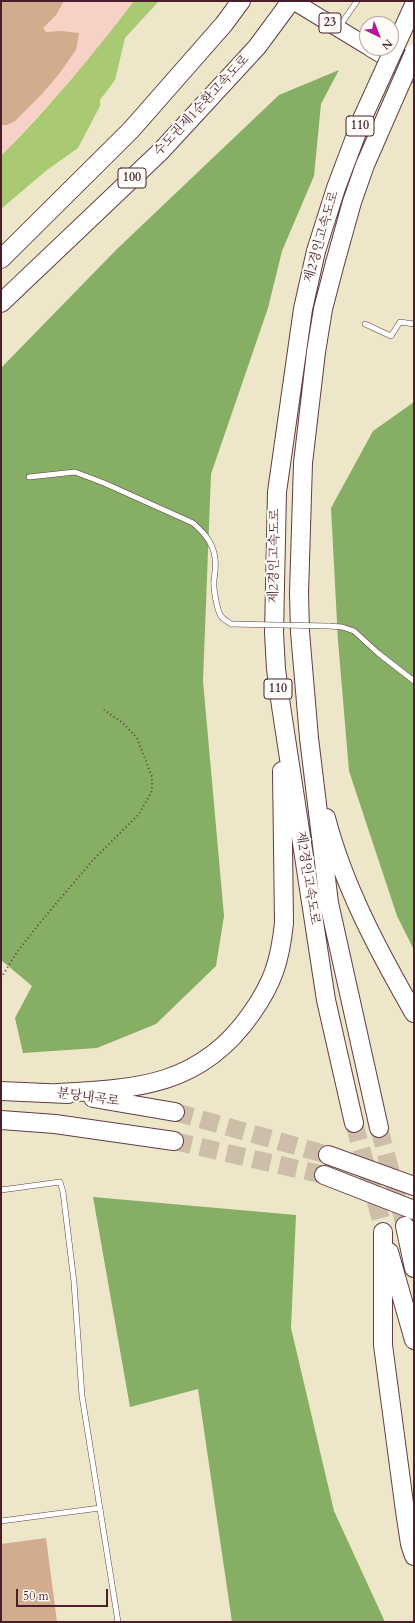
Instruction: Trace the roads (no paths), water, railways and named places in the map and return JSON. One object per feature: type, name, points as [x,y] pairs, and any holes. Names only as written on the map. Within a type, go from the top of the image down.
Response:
[{"type":"highway","name":"100","points":[[1,258],[131,130],[224,24],[241,1]]},
{"type":"highway","name":"수도권제1순환고속도로","points":[[1,303],[161,151],[257,47],[292,1]]},
{"type":"highway","name":"제2경인고속도로","points":[[354,1123],[326,1000],[276,669],[274,633],[277,492],[303,310],[316,251],[336,188],[362,119],[414,5]]},
{"type":"highway","name":"제2경인고속도로","points":[[379,1128],[329,903],[309,738],[300,632],[299,593],[303,463],[316,352],[323,309],[335,263],[352,202],[365,165],[414,53]]},
{"type":"highway","points":[[56,1093],[131,1087],[153,1082],[196,1066],[214,1055],[243,1026],[269,985],[278,964],[284,923],[281,706]]},
{"type":"highway","points":[[309,738],[317,782],[327,821],[350,887],[364,919],[414,1013]]},
{"type":"highway","name":"분당내곡로","points":[[1,1091],[56,1093],[175,1112]]},
{"type":"highway","points":[[1,1120],[55,1124],[174,1141]]},
{"type":"highway","points":[[328,1155],[414,1186]]},
{"type":"highway","points":[[324,1175],[414,1210]]},
{"type":"highway","points":[[414,1340],[382,1226],[383,1345],[405,1511],[410,1544],[414,1556]]},
{"type":"highway","points":[[405,1226],[414,1268]]},
{"type":"main road","name":"23","points":[[292,1],[359,41]]},
{"type":"main road","points":[[384,56],[414,74]]},
{"type":"lane","points":[[338,28],[357,1]]},
{"type":"lane","points":[[365,324],[391,336],[400,322],[414,324]]},
{"type":"lane","points":[[29,477],[75,472],[104,483],[193,523],[203,532],[210,542],[214,552],[216,564],[214,582],[220,616],[231,624],[342,627],[354,631],[378,653],[414,681]]},
{"type":"lane","points":[[1,1190],[60,1182],[63,1192],[74,1282],[82,1396],[118,1622]]},
{"type":"lane","points":[[1,1521],[100,1508]]},
{"type":"tunnel","points":[[175,1112],[328,1155]]},
{"type":"tunnel","points":[[354,1123],[381,1220]]},
{"type":"tunnel","points":[[379,1128],[405,1226]]},
{"type":"tunnel","points":[[174,1141],[324,1175]]}]
